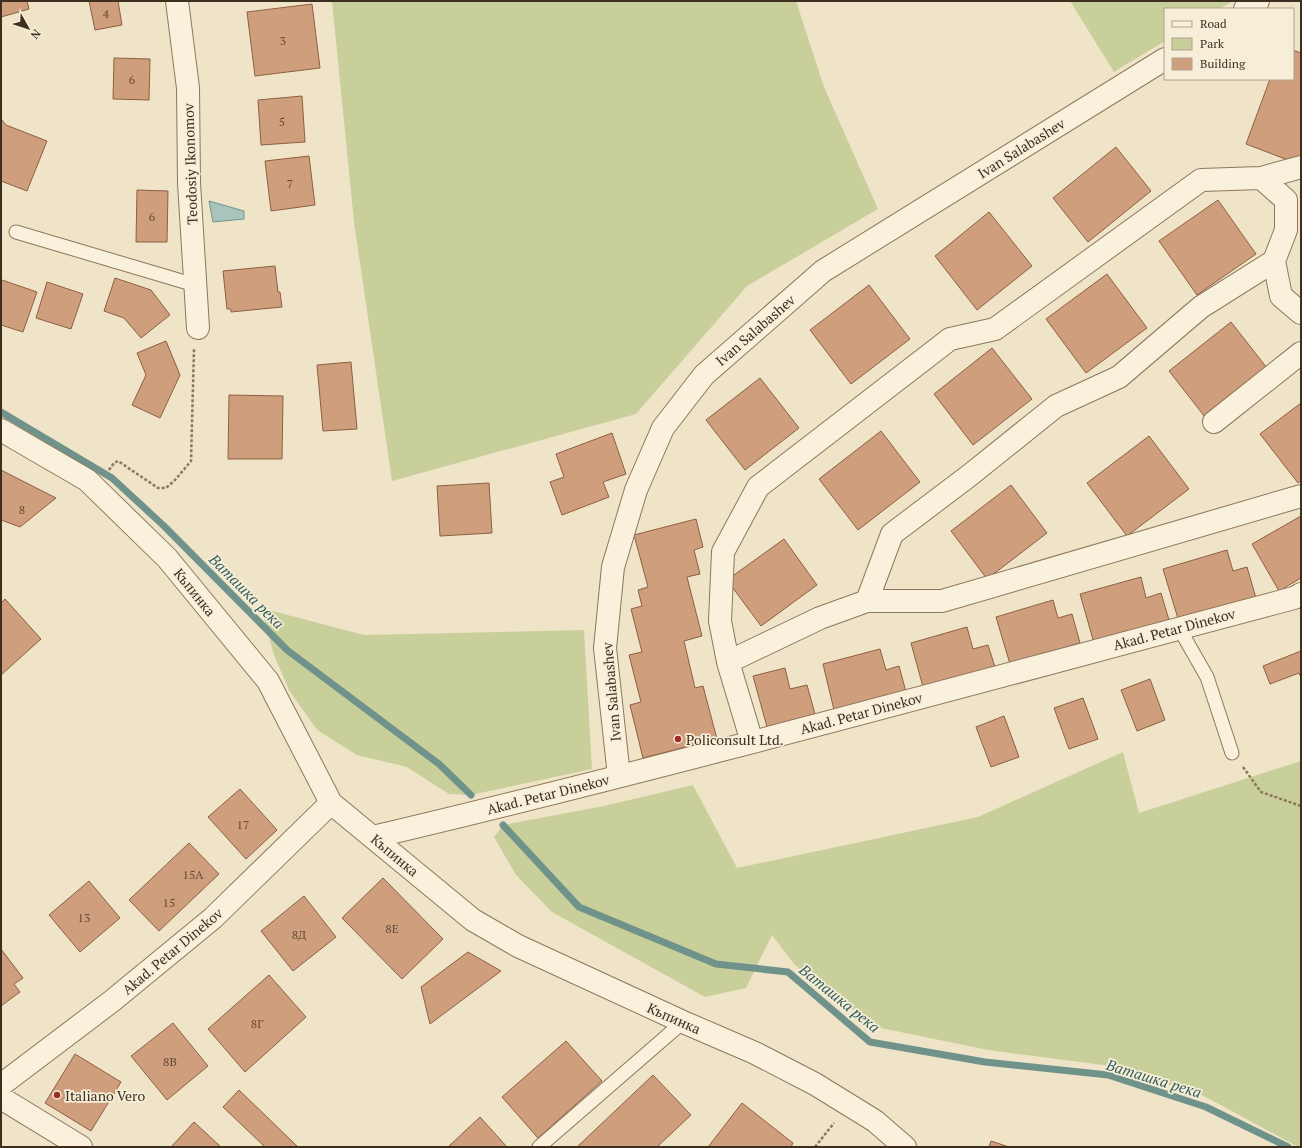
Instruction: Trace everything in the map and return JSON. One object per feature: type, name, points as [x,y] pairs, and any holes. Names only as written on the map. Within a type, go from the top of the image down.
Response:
[{"type":"street","name":"Teodosiy Ikonomov","points":[[177,1],[188,88],[189,183],[198,328]]},
{"type":"street","points":[[1247,8],[1258,1]]},
{"type":"street","name":"Ivan Salabashev","points":[[619,776],[605,648],[613,567],[636,490],[663,428],[704,375],[823,271],[1164,60]]},
{"type":"street","points":[[752,742],[728,662],[720,621],[723,552],[758,486],[950,339],[995,329],[1201,180],[1261,178],[1301,167]]},
{"type":"street","points":[[1261,178],[1286,200],[1286,230],[1274,261],[1281,296],[1301,313]]},
{"type":"street","points":[[867,601],[892,534],[970,475],[1056,406],[1119,377],[1201,307],[1274,261]]},
{"type":"street","points":[[1214,422],[1301,353]]},
{"type":"street","name":"Къпинка","points":[[1,430],[87,480],[167,558],[268,681],[331,804],[473,920],[518,946],[683,1022],[755,1053],[815,1084],[875,1121],[905,1147]]},
{"type":"street","points":[[728,662],[820,618],[867,601],[942,601],[1301,496]]},
{"type":"street","name":"Akad. Petar Dinekov","points":[[373,837],[491,809],[752,742],[1294,598],[1301,594]]},
{"type":"street","name":"Akad. Petar Dinekov","points":[[1,1085],[112,1001],[213,918],[331,804]]},
{"type":"street","points":[[1,1098],[81,1147]]},
{"type":"lane","points":[[16,232],[195,285]]},
{"type":"lane","points":[[1179,628],[1207,678],[1232,753]]},
{"type":"lane","points":[[539,1147],[683,1022]]},
{"type":"path","points":[[114,463],[118,462],[158,488],[166,488],[191,461],[195,332],[198,328]]},
{"type":"path","points":[[1232,753],[1261,792],[1301,806]]},
{"type":"path","points":[[815,1147],[848,1105]]},
{"type":"green space","points":[[332,1],[796,1],[824,87],[878,209],[747,286],[636,414],[392,481],[354,222]]},
{"type":"green space","points":[[1070,1],[1233,1],[1221,8],[1164,8],[1164,42],[1114,72]]},
{"type":"green space","points":[[261,608],[364,635],[584,630],[592,769],[471,795],[449,794],[407,767],[357,755],[317,730],[289,690],[274,655]]},
{"type":"green space","points":[[1123,752],[1139,813],[1301,761],[1301,1147],[1298,1147],[1204,1096],[1111,1066],[988,1050],[876,1027],[795,965],[772,935],[746,988],[705,997],[552,912],[516,875],[494,837],[503,825],[604,806],[693,785],[737,868],[978,817]]},
{"type":"water","points":[[209,201],[244,211],[244,219],[213,222]]},
{"type":"building","points":[[1,1],[27,1],[29,9],[1,17]]},
{"type":"building","points":[[89,1],[118,1],[122,25],[95,30]]},
{"type":"building","points":[[312,4],[320,68],[255,76],[247,12]]},
{"type":"building","points":[[1294,50],[1301,53],[1301,165],[1246,144],[1270,80],[1294,80]]},
{"type":"building","points":[[114,58],[150,59],[149,100],[113,99]]},
{"type":"building","points":[[302,96],[305,142],[261,145],[258,100]]},
{"type":"building","points":[[1,119],[6,125],[47,141],[27,191],[1,181]]},
{"type":"building","points":[[1116,147],[1151,191],[1088,242],[1053,198]]},
{"type":"building","points":[[309,156],[315,205],[271,211],[265,161]]},
{"type":"building","points":[[137,190],[168,191],[167,242],[136,242]]},
{"type":"building","points":[[1218,200],[1256,254],[1197,295],[1159,241]]},
{"type":"building","points":[[989,212],[1032,266],[977,310],[935,256]]},
{"type":"building","points":[[275,266],[278,292],[280,292],[282,307],[231,312],[231,309],[227,309],[223,271]]},
{"type":"building","points":[[1107,274],[1147,328],[1086,373],[1046,319]]},
{"type":"building","points":[[115,278],[151,290],[170,315],[141,338],[124,318],[104,311]]},
{"type":"building","points":[[2,280],[37,292],[23,332],[1,325]]},
{"type":"building","points":[[47,282],[83,294],[71,329],[36,318]]},
{"type":"building","points":[[869,285],[910,339],[851,384],[810,330]]},
{"type":"building","points":[[1231,322],[1267,368],[1205,417],[1169,371]]},
{"type":"building","points":[[166,341],[180,375],[160,418],[132,405],[146,375],[137,353]]},
{"type":"building","points":[[992,348],[1032,399],[973,445],[934,394]]},
{"type":"building","points":[[351,362],[357,429],[323,431],[317,365]]},
{"type":"building","points":[[760,378],[799,428],[745,470],[706,420]]},
{"type":"building","points":[[229,395],[283,396],[282,459],[228,459]]},
{"type":"building","points":[[1301,403],[1301,480],[1298,483],[1260,434]]},
{"type":"building","points":[[881,431],[920,482],[858,530],[819,479]]},
{"type":"building","points":[[612,433],[626,474],[603,482],[609,497],[562,515],[550,482],[564,477],[556,454]]},
{"type":"building","points":[[1149,436],[1189,489],[1127,536],[1087,483]]},
{"type":"building","points":[[1,470],[56,498],[20,527],[1,520]]},
{"type":"building","points":[[489,483],[492,533],[440,536],[437,486]]},
{"type":"building","points":[[1011,485],[1047,533],[987,579],[951,531]]},
{"type":"building","points":[[1301,516],[1301,578],[1279,591],[1252,544]]},
{"type":"building","points":[[696,519],[703,547],[694,550],[700,574],[687,577],[702,636],[684,641],[695,688],[703,686],[717,739],[643,758],[630,705],[641,702],[629,655],[642,652],[631,609],[642,606],[638,590],[648,587],[634,535]]},
{"type":"building","points":[[784,539],[817,585],[761,626],[727,580]]},
{"type":"building","points":[[1227,550],[1233,571],[1247,567],[1256,598],[1179,622],[1163,569]]},
{"type":"building","points":[[1141,577],[1146,598],[1161,593],[1169,620],[1094,643],[1080,594]]},
{"type":"building","points":[[5,599],[41,639],[1,675],[1,603]]},
{"type":"building","points":[[1053,600],[1058,618],[1072,614],[1080,643],[1010,664],[996,617]]},
{"type":"building","points":[[967,627],[973,649],[988,645],[995,667],[923,687],[911,643]]},
{"type":"building","points":[[880,649],[886,670],[899,666],[906,692],[834,710],[823,664]]},
{"type":"building","points":[[1301,651],[1301,678],[1299,673],[1270,684],[1263,666]]},
{"type":"building","points":[[785,668],[790,689],[807,685],[815,714],[767,727],[753,676]]},
{"type":"building","points":[[1150,679],[1165,720],[1137,731],[1121,690]]},
{"type":"building","points":[[1083,698],[1098,739],[1069,749],[1054,708]]},
{"type":"building","points":[[1004,716],[1019,757],[991,767],[976,727]]},
{"type":"building","points":[[240,789],[277,830],[246,859],[208,817]]},
{"type":"building","points":[[189,843],[219,874],[159,931],[129,900]]},
{"type":"building","points":[[383,878],[443,939],[402,979],[342,918]]},
{"type":"building","points":[[89,881],[120,918],[80,952],[49,915]]},
{"type":"building","points":[[304,896],[336,937],[293,971],[261,931]]},
{"type":"building","points":[[1,949],[23,978],[14,984],[20,992],[1,1006]]},
{"type":"building","points":[[468,952],[501,971],[430,1024],[421,987]]},
{"type":"building","points":[[269,975],[306,1017],[245,1072],[208,1029]]},
{"type":"building","points":[[173,1023],[208,1066],[167,1100],[131,1056]]},
{"type":"building","points":[[566,1041],[602,1081],[538,1138],[502,1097]]},
{"type":"building","points":[[75,1054],[121,1082],[91,1131],[45,1103]]},
{"type":"building","points":[[653,1075],[691,1115],[657,1147],[577,1147]]},
{"type":"building","points":[[239,1090],[298,1147],[265,1147],[223,1107]]},
{"type":"building","points":[[742,1103],[793,1143],[791,1147],[708,1147]]},
{"type":"building","points":[[480,1117],[507,1147],[448,1147]]},
{"type":"building","points":[[194,1122],[221,1147],[171,1147]]},
{"type":"building","points":[[991,1141],[1009,1147],[989,1147]]},
{"type":"waterway","name":"Ваташка река","points":[[1,412],[112,478],[164,526],[287,650],[439,764],[471,795]]},
{"type":"waterway","name":"Ваташка река","points":[[503,825],[579,907],[716,964],[788,972],[870,1042],[985,1062],[1108,1075],[1206,1107],[1288,1147]]},
{"type":"place","name":"Policonsult Ltd.","points":[[678,739]]},
{"type":"place","name":"Italiano Vero","points":[[57,1095]]}]
